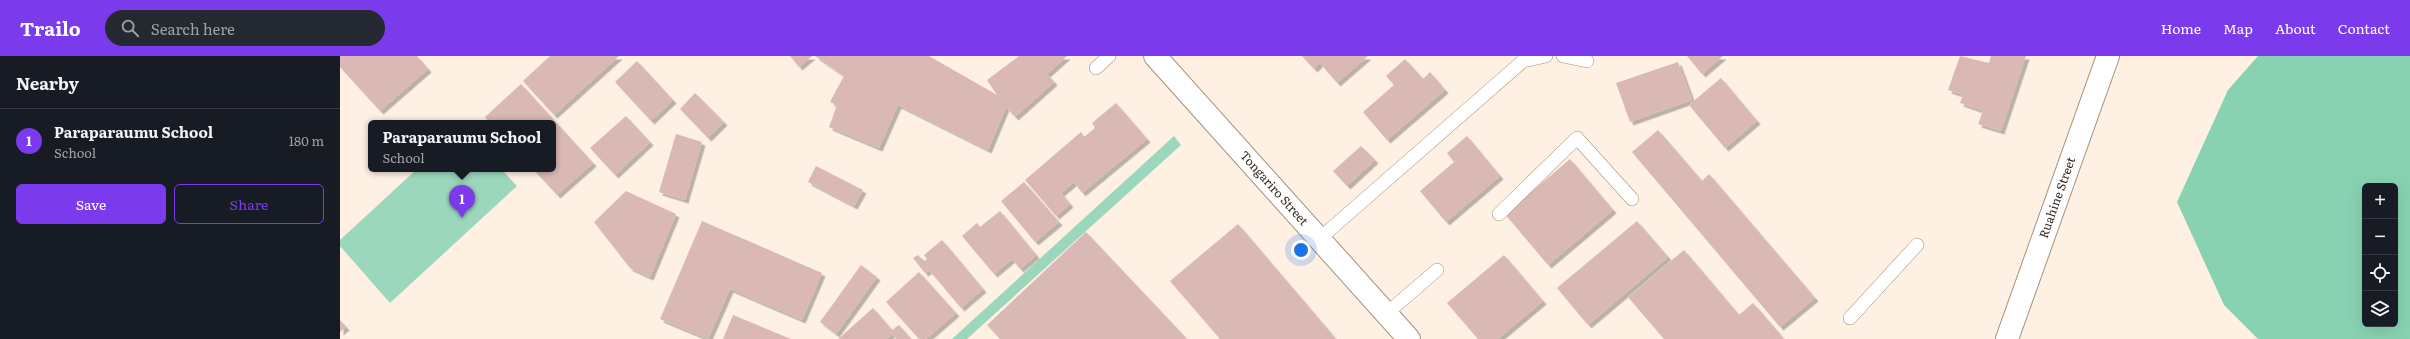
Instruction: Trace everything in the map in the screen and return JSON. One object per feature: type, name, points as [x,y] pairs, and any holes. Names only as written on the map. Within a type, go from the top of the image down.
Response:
[{"type":"street","name":"Tongariro Street","points":[[1155,56],[1318,240],[1409,339]]},
{"type":"street","name":"Ruahine Street","points":[[2007,339],[2108,56]]},
{"type":"lane","points":[[1096,68],[1109,56]]},
{"type":"lane","points":[[1318,240],[1523,61],[1546,56]]},
{"type":"lane","points":[[1563,56],[1586,61]]},
{"type":"lane","points":[[1499,214],[1577,138],[1632,199]]},
{"type":"lane","points":[[1850,318],[1917,245]]},
{"type":"lane","points":[[1386,314],[1437,270]]},
{"type":"green space","points":[[2258,56],[2410,56],[2410,339],[2258,339],[2224,305],[2177,202],[2228,90]]},
{"type":"green space","points":[[1174,136],[1181,145],[967,339],[952,339]]},
{"type":"green space","points":[[414,172],[504,172],[517,186],[390,303],[340,246],[340,240]]},
{"type":"building","points":[[340,56],[417,56],[428,69],[380,111],[340,67]]},
{"type":"building","points":[[550,56],[619,56],[554,115],[523,81]]},
{"type":"building","points":[[790,56],[812,56],[799,67]]},
{"type":"building","points":[[815,56],[929,56],[997,95],[987,80],[1019,56],[1067,56],[1047,74],[1054,82],[1015,117],[1006,107],[988,150],[898,105],[879,148],[829,127],[837,105],[830,102],[844,76]]},
{"type":"building","points":[[1302,56],[1368,56],[1337,83],[1320,63],[1314,69]]},
{"type":"building","points":[[1687,56],[1723,56],[1702,74]]},
{"type":"building","points":[[1960,56],[1989,63],[1991,56],[2026,56],[2001,131],[1978,124],[1983,111],[1960,103],[1963,95],[1948,90]]},
{"type":"building","points":[[1405,59],[1423,79],[1430,72],[1445,90],[1387,140],[1363,112],[1394,85],[1386,76]]},
{"type":"building","points":[[637,61],[673,100],[651,121],[615,82]]},
{"type":"building","points":[[1678,62],[1692,100],[1630,122],[1616,83]]},
{"type":"building","points":[[1721,78],[1757,121],[1725,148],[1689,105]]},
{"type":"building","points":[[521,84],[554,120],[488,120],[485,117]]},
{"type":"building","points":[[695,93],[724,122],[708,138],[680,109]]},
{"type":"building","points":[[1116,103],[1147,139],[1082,193],[1074,182],[1061,193],[1070,204],[1056,216],[1025,180],[1081,132],[1084,137],[1095,128],[1092,123]]},
{"type":"building","points":[[626,116],[650,142],[615,175],[590,148]]},
{"type":"building","points":[[556,122],[593,163],[557,195],[536,172],[556,172]]},
{"type":"building","points":[[1658,130],[1702,181],[1709,174],[1815,298],[1780,327],[1632,152]]},
{"type":"building","points":[[676,134],[702,142],[685,200],[659,192]]},
{"type":"building","points":[[1467,136],[1500,176],[1446,222],[1420,191],[1454,162],[1447,153]]},
{"type":"building","points":[[1361,146],[1375,160],[1347,186],[1333,171]]},
{"type":"building","points":[[1570,159],[1613,210],[1548,265],[1505,214]]},
{"type":"building","points":[[816,166],[863,190],[854,206],[808,182]]},
{"type":"building","points":[[1024,182],[1059,222],[1035,242],[1001,201]]},
{"type":"building","points":[[626,191],[676,214],[650,277],[630,268],[594,222]]},
{"type":"building","points":[[1000,211],[1036,255],[1020,269],[1012,259],[994,274],[962,236],[977,223],[980,227]]},
{"type":"building","points":[[702,221],[822,273],[802,320],[730,289],[708,339],[660,319]]},
{"type":"building","points":[[1637,221],[1668,257],[1588,325],[1557,288]]},
{"type":"building","points":[[1238,224],[1336,339],[1220,339],[1170,281]]},
{"type":"building","points":[[1086,232],[1187,339],[1000,339],[987,325]]},
{"type":"building","points":[[942,240],[983,289],[961,308],[929,270],[925,273],[913,258],[918,255],[924,261],[927,259],[924,255]]},
{"type":"building","points":[[1684,250],[1739,315],[1753,303],[1784,339],[1664,339],[1628,297]]},
{"type":"building","points":[[1504,255],[1543,301],[1498,339],[1478,339],[1447,303]]},
{"type":"building","points":[[861,265],[877,277],[836,334],[820,322]]},
{"type":"building","points":[[919,272],[956,313],[926,339],[919,339],[886,302]]},
{"type":"building","points":[[873,308],[892,330],[899,325],[911,339],[896,339],[892,334],[886,339],[838,339]]},
{"type":"building","points":[[733,315],[791,339],[723,339]]},
{"type":"building","points":[[340,320],[346,327],[340,332]]},
{"type":"place","name":"Paraparaumu School","points":[[462,218]]}]
